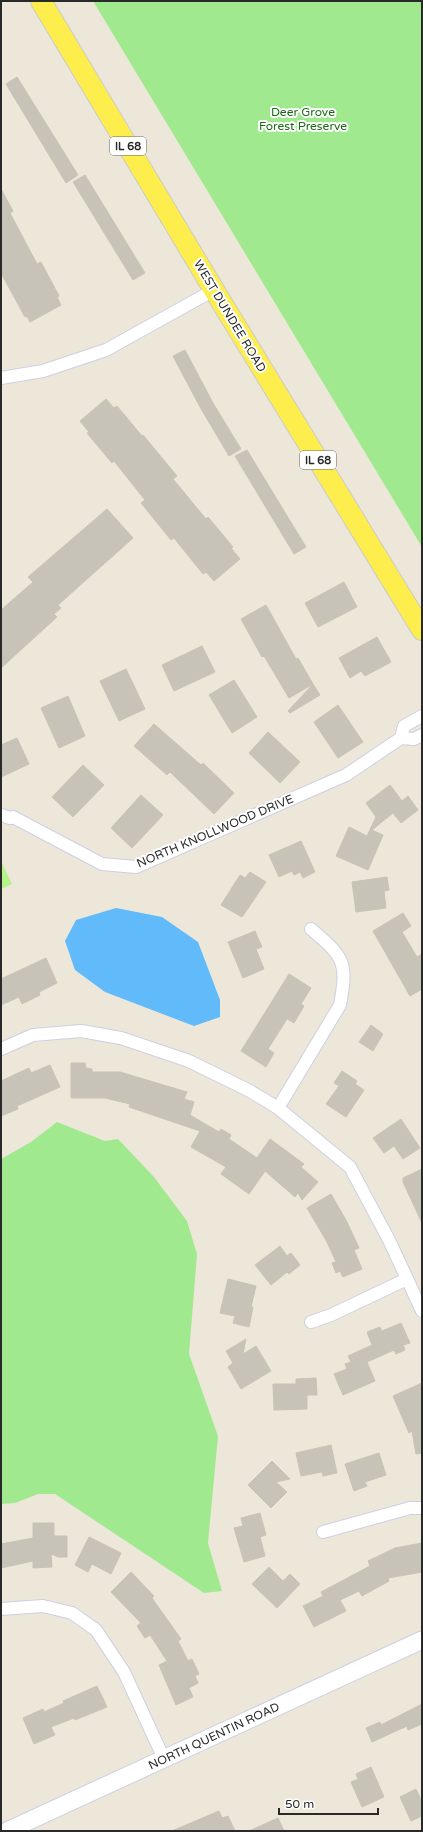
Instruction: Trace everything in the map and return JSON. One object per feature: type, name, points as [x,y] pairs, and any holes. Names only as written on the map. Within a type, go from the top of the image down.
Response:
[{"type":"main road","name":"WEST DUNDEE ROAD","points":[[40,1],[214,290],[422,630]]},
{"type":"main road","name":"NORTH QUENTIN ROAD","points":[[7,1831],[422,1640]]},
{"type":"street","points":[[1,378],[43,371],[106,350],[214,290]]},
{"type":"street","name":"NORTH KNOLLWOOD DRIVE","points":[[401,738],[404,726],[422,716]]},
{"type":"street","name":"NORTH KNOLLWOOD DRIVE","points":[[1,815],[10,818],[12,817],[102,864],[136,867],[346,775],[401,738],[414,739],[422,735]]},
{"type":"street","points":[[278,1108],[340,1005],[345,973],[341,960],[330,946],[311,929]]},
{"type":"street","points":[[1,1049],[33,1035],[81,1031],[121,1038],[189,1061],[250,1091],[278,1108],[350,1167],[389,1240],[422,1311]]},
{"type":"street","points":[[311,1322],[331,1315],[407,1279]]},
{"type":"street","points":[[323,1532],[410,1508],[422,1508]]},
{"type":"street","points":[[1,1609],[43,1606],[72,1613],[96,1630],[124,1672],[164,1759]]},
{"type":"green space","name":"Deer Grove Forest Preserve","points":[[93,1],[422,1],[422,547]]},
{"type":"green space","points":[[1,861],[12,884],[1,889]]},
{"type":"green space","points":[[57,1122],[105,1141],[118,1139],[154,1177],[187,1221],[197,1254],[189,1354],[218,1436],[208,1543],[222,1591],[204,1593],[55,1494],[38,1494],[15,1503],[1,1504],[1,1159],[31,1142]]},
{"type":"water","points":[[116,908],[162,917],[198,942],[220,1000],[220,1017],[194,1026],[105,992],[75,970],[65,941],[76,920]]},
{"type":"building","points":[[17,77],[78,175],[66,183],[6,84]]},
{"type":"building","points":[[85,175],[145,273],[133,280],[73,182]]},
{"type":"building","points":[[1,189],[13,211],[10,213],[37,264],[41,262],[59,296],[57,297],[61,305],[30,322],[27,316],[25,317],[1,273]]},
{"type":"building","points":[[185,350],[213,403],[241,449],[229,456],[200,407],[173,356]]},
{"type":"building","points":[[106,399],[114,408],[117,406],[142,436],[143,435],[177,476],[173,479],[206,519],[208,517],[233,547],[231,548],[240,559],[214,581],[206,572],[203,574],[174,538],[171,540],[141,503],[145,500],[114,461],[112,463],[87,433],[89,432],[80,421]]},
{"type":"building","points":[[247,450],[306,547],[294,554],[235,456]]},
{"type":"building","points":[[107,509],[133,538],[58,605],[61,608],[54,614],[57,617],[1,668],[1,610],[33,582],[28,577]]},
{"type":"building","points":[[344,582],[357,607],[318,627],[305,603]]},
{"type":"building","points":[[266,605],[296,659],[298,658],[313,684],[289,698],[264,656],[262,657],[241,619]]},
{"type":"building","points":[[377,637],[391,662],[365,676],[361,671],[350,678],[339,658]]},
{"type":"building","points":[[202,646],[215,672],[174,691],[162,665]]},
{"type":"building","points":[[126,669],[145,709],[119,721],[100,681]]},
{"type":"building","points":[[234,680],[257,717],[232,733],[209,695]]},
{"type":"building","points":[[313,684],[320,695],[290,713],[288,711]]},
{"type":"building","points":[[68,696],[85,736],[59,748],[41,708]]},
{"type":"building","points":[[338,705],[363,742],[338,758],[314,722]]},
{"type":"building","points":[[154,724],[201,765],[203,763],[234,793],[214,814],[170,772],[167,775],[134,746]]},
{"type":"building","points":[[268,732],[300,762],[280,783],[249,753]]},
{"type":"building","points":[[17,738],[29,764],[1,777],[1,745]]},
{"type":"building","points":[[83,765],[104,785],[73,817],[52,797]]},
{"type":"building","points":[[390,785],[402,801],[408,796],[418,810],[401,823],[393,813],[372,830],[383,835],[368,870],[336,856],[349,827],[367,836],[376,817],[366,803]]},
{"type":"building","points":[[141,795],[163,815],[132,848],[111,828]]},
{"type":"building","points":[[301,841],[315,872],[303,878],[300,872],[294,875],[292,871],[279,877],[269,855]]},
{"type":"building","points":[[250,872],[266,882],[242,917],[221,905],[240,875],[245,878]]},
{"type":"building","points":[[387,877],[389,890],[384,891],[386,908],[356,912],[352,882]]},
{"type":"building","points":[[403,913],[411,926],[402,932],[417,957],[422,954],[422,989],[410,996],[373,931]]},
{"type":"building","points":[[255,931],[262,947],[256,949],[264,969],[243,978],[228,942]]},
{"type":"building","points":[[46,958],[57,983],[39,992],[40,995],[22,1004],[19,997],[1,1005],[1,979]]},
{"type":"building","points":[[289,974],[311,988],[301,1004],[304,1006],[294,1023],[287,1019],[268,1049],[274,1053],[266,1067],[241,1051]]},
{"type":"building","points":[[371,1025],[383,1034],[373,1051],[359,1042]]},
{"type":"building","points":[[71,1063],[85,1063],[86,1068],[92,1069],[92,1072],[120,1072],[187,1092],[184,1099],[194,1102],[190,1115],[219,1132],[221,1129],[231,1135],[229,1139],[257,1158],[270,1139],[304,1164],[301,1167],[318,1182],[302,1200],[298,1193],[295,1197],[265,1171],[249,1194],[221,1174],[226,1167],[191,1147],[200,1131],[129,1107],[130,1104],[105,1098],[71,1098]]},
{"type":"building","points":[[50,1065],[60,1087],[17,1106],[18,1109],[1,1116],[1,1081],[29,1068],[31,1073]]},
{"type":"building","points":[[342,1071],[357,1081],[355,1084],[364,1090],[346,1117],[326,1104],[339,1086],[334,1083]]},
{"type":"building","points":[[401,1119],[420,1148],[403,1159],[394,1146],[384,1153],[373,1138]]},
{"type":"building","points":[[422,1169],[422,1223],[403,1182],[403,1178]]},
{"type":"building","points":[[331,1194],[347,1222],[359,1248],[354,1250],[362,1269],[343,1277],[340,1271],[336,1273],[332,1263],[336,1262],[327,1242],[307,1208]]},
{"type":"building","points":[[280,1246],[287,1256],[291,1253],[300,1265],[289,1274],[287,1272],[271,1285],[255,1265]]},
{"type":"building","points":[[228,1279],[256,1286],[251,1307],[253,1307],[249,1327],[233,1323],[235,1316],[220,1313]]},
{"type":"building","points":[[401,1323],[410,1343],[403,1345],[405,1350],[396,1354],[394,1350],[367,1362],[375,1381],[343,1395],[334,1374],[347,1369],[345,1364],[351,1362],[348,1356],[372,1345],[367,1332],[380,1327],[382,1331]]},
{"type":"building","points":[[246,1339],[243,1354],[256,1346],[271,1371],[241,1389],[228,1367],[233,1363],[226,1351]]},
{"type":"building","points":[[316,1378],[317,1395],[307,1395],[307,1409],[274,1410],[273,1384],[296,1384],[296,1379]]},
{"type":"building","points":[[422,1383],[422,1453],[416,1454],[412,1431],[409,1433],[393,1396]]},
{"type":"building","points":[[331,1445],[337,1473],[323,1476],[322,1472],[301,1476],[296,1453]]},
{"type":"building","points":[[379,1453],[386,1475],[365,1482],[367,1486],[354,1491],[345,1464]]},
{"type":"building","points":[[272,1461],[290,1479],[276,1482],[287,1492],[271,1508],[248,1485]]},
{"type":"building","points":[[260,1513],[266,1535],[260,1537],[265,1556],[244,1562],[234,1528],[243,1526],[241,1518]]},
{"type":"building","points":[[33,1523],[54,1523],[54,1536],[67,1536],[67,1557],[58,1557],[51,1554],[52,1567],[33,1568],[33,1561],[1,1568],[1,1544],[33,1538]]},
{"type":"building","points":[[89,1537],[121,1553],[111,1574],[92,1564],[88,1572],[75,1565]]},
{"type":"building","points":[[422,1543],[422,1572],[388,1578],[389,1581],[362,1596],[359,1591],[340,1600],[346,1611],[314,1627],[303,1606],[323,1596],[321,1592],[370,1566],[368,1561],[395,1548]]},
{"type":"building","points":[[269,1567],[283,1581],[290,1574],[300,1584],[277,1608],[252,1584]]},
{"type":"building","points":[[131,1572],[154,1596],[152,1598],[181,1639],[178,1641],[188,1661],[192,1659],[199,1674],[195,1676],[198,1683],[189,1688],[193,1697],[176,1705],[159,1665],[167,1661],[150,1635],[145,1638],[137,1626],[141,1623],[111,1592]]},
{"type":"building","points":[[97,1686],[107,1707],[75,1720],[74,1718],[51,1727],[55,1735],[34,1744],[23,1718],[43,1709],[44,1712],[64,1703],[63,1701]]},
{"type":"building","points":[[422,1704],[422,1724],[408,1730],[407,1726],[372,1742],[366,1728],[380,1722],[381,1725]]},
{"type":"building","points":[[371,1767],[384,1797],[362,1807],[351,1782],[358,1779],[356,1774]]},
{"type":"building","points":[[416,1789],[422,1802],[422,1816],[411,1821],[400,1797]]},
{"type":"building","points":[[219,1811],[222,1818],[228,1816],[235,1831],[172,1831]]},
{"type":"building","points":[[278,1818],[284,1831],[249,1831]]}]
